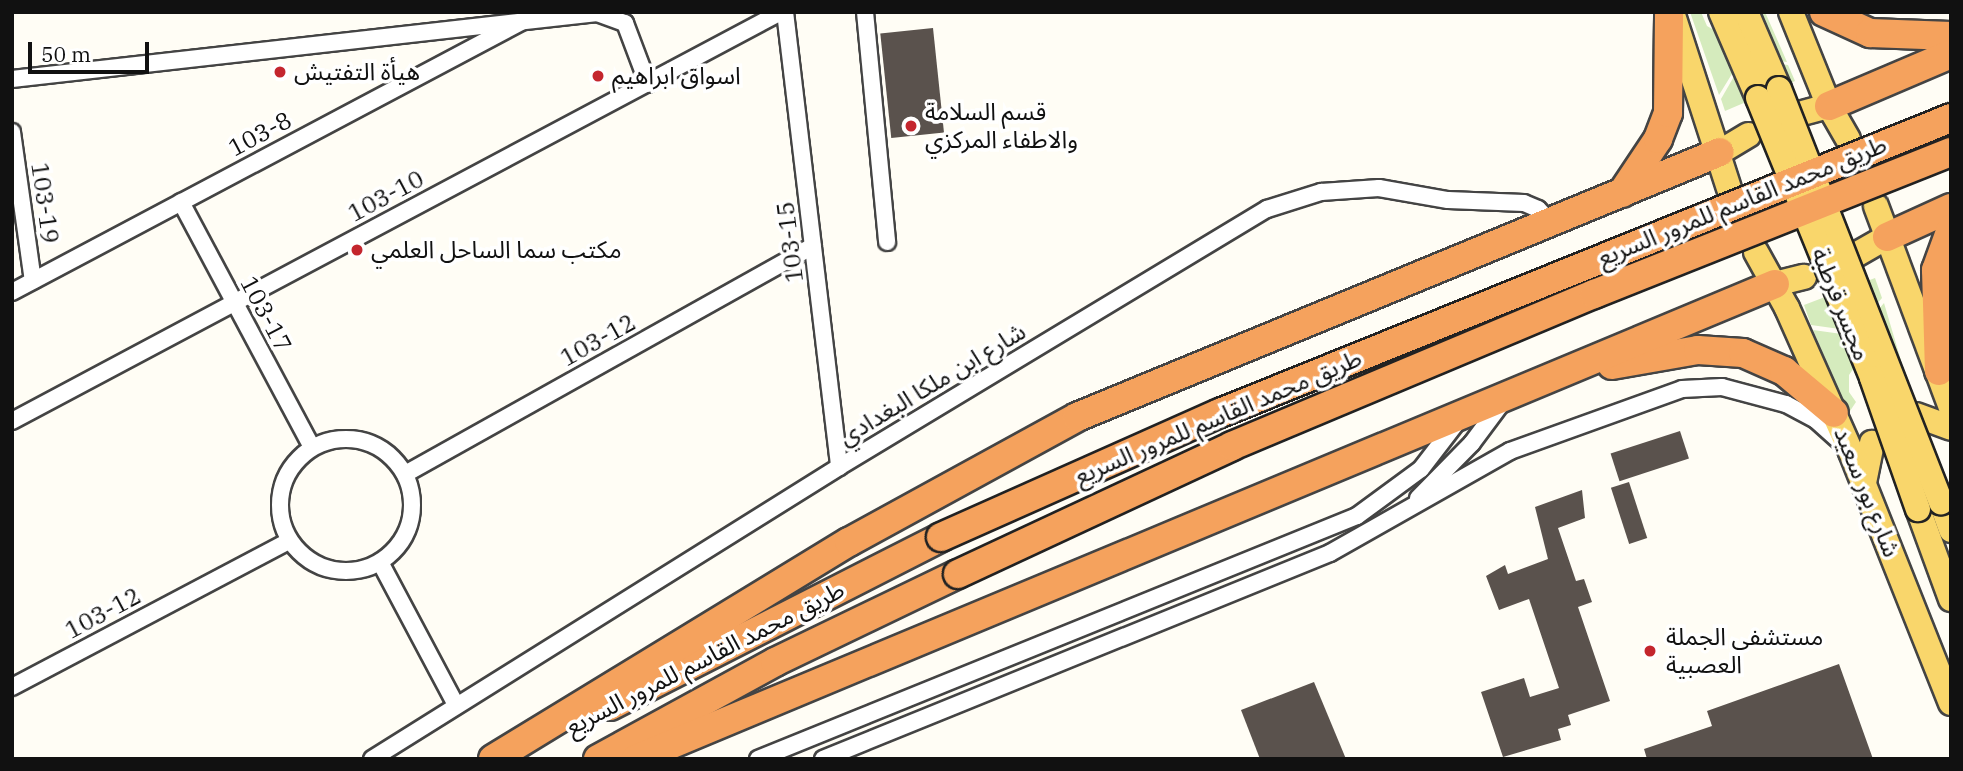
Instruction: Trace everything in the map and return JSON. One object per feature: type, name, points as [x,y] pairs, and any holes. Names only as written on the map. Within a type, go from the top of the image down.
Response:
[{"type":"highway","points":[[1622,193],[1658,139],[1668,113],[1670,12]]},
{"type":"highway","points":[[1824,12],[1870,33],[1951,36]]},
{"type":"highway","points":[[1829,106],[1951,54]]},
{"type":"highway","name":"طريق محمد القاسم للمرور السريع","points":[[505,759],[941,537],[1220,413],[1951,118]]},
{"type":"highway","points":[[494,759],[849,542],[1077,417],[1720,152]]},
{"type":"highway","name":"طريق محمد القاسم للمرور السريع","points":[[598,759],[775,662],[1244,441],[1594,294],[1951,152]]},
{"type":"highway","points":[[1887,237],[1951,208]]},
{"type":"highway","points":[[1939,370],[1936,270],[1951,229]]},
{"type":"highway","points":[[636,759],[1592,364],[1775,284]]},
{"type":"highway","points":[[1592,364],[1629,365],[1698,350],[1743,353],[1784,371],[1834,413]]},
{"type":"main road","points":[[1670,12],[1720,152],[1729,188]]},
{"type":"main road","name":"مجسر قرطبة","points":[[1721,12],[1871,378],[1930,505],[1951,530]]},
{"type":"main road","name":"مجسر قرطبة","points":[[1746,12],[1896,378],[1930,505],[1951,599]]},
{"type":"main road","points":[[1791,12],[1829,106],[1848,139]]},
{"type":"main road","points":[[1795,115],[1829,106]]},
{"type":"main road","points":[[1720,152],[1748,135]]},
{"type":"main road","points":[[1876,206],[1951,408]]},
{"type":"main road","points":[[1852,257],[1887,237]]},
{"type":"main road","name":"شارع بور سعيد","points":[[1756,252],[1775,284],[1834,413],[1862,447],[1864,484],[1951,703]]},
{"type":"main road","points":[[1775,284],[1804,277]]},
{"type":"main road","points":[[1916,415],[1951,428]]},
{"type":"street","name":"103-10","points":[[12,421],[783,12]]},
{"type":"street","name":"103-15","points":[[783,12],[839,467]]},
{"type":"street","points":[[865,12],[887,242]]},
{"type":"street","points":[[12,79],[530,18],[597,13],[617,17],[630,32],[648,85]]},
{"type":"street","name":"103-8","points":[[12,292],[530,18]]},
{"type":"street","name":"103-19","points":[[12,132],[33,281]]},
{"type":"street","name":"شارع ابن ملكا البغدادي","points":[[372,759],[839,467],[1237,224],[1293,200],[1321,192],[1379,188],[1448,200],[1524,203],[1538,209],[1551,223]]},
{"type":"street","name":"103-17","points":[[181,202],[312,447]]},
{"type":"street","name":"103-12","points":[[405,474],[813,246]]},
{"type":"street","points":[[823,759],[1330,553],[1396,519],[1510,451],[1692,387],[1722,387],[1786,404],[1862,447]]},
{"type":"street","points":[[1396,519],[1472,443],[1504,400]]},
{"type":"street","points":[[758,759],[1357,516],[1421,469],[1461,417]]},
{"type":"street","points":[[337,438],[365,440],[388,453],[405,474],[412,498],[410,524],[399,546],[380,562],[356,571],[330,570],[306,559],[289,541],[279,516],[281,489],[292,465],[312,447],[337,438]]},
{"type":"street","name":"103-12","points":[[12,687],[289,541]]},
{"type":"street","points":[[380,562],[456,705]]},
{"type":"green space","points":[[1690,12],[1701,12],[1707,26],[1721,34],[1752,12],[1765,12],[1787,62],[1743,56],[1719,95]]},
{"type":"green space","points":[[1744,59],[1788,65],[1795,81],[1725,111],[1721,99]]},
{"type":"green space","points":[[1875,278],[1882,298],[1854,331],[1811,325],[1804,305]]},
{"type":"green space","points":[[1884,303],[1910,391],[1858,362],[1849,375],[1849,392],[1856,402],[1848,414],[1813,330],[1856,336]]},
{"type":"building","points":[[933,28],[944,132],[891,138],[880,34]]},
{"type":"building","points":[[1680,431],[1689,459],[1620,481],[1611,454]]},
{"type":"building","points":[[1629,482],[1647,538],[1629,544],[1611,488]]},
{"type":"building","points":[[1582,490],[1585,518],[1558,528],[1576,581],[1584,579],[1592,602],[1578,607],[1610,701],[1568,715],[1571,725],[1558,729],[1561,740],[1503,757],[1481,692],[1524,678],[1530,697],[1559,688],[1529,599],[1499,610],[1486,576],[1505,565],[1508,574],[1548,559],[1535,507]]},
{"type":"building","points":[[1839,664],[1873,759],[1647,759],[1644,749],[1712,726],[1707,711]]},
{"type":"building","points":[[1314,682],[1346,759],[1260,759],[1241,710]]},
{"type":"place","name":"هيأة التفتيش","points":[[280,72]]},
{"type":"place","name":"اسواق ابراهيم","points":[[598,76]]},
{"type":"place","name":"قسم السلامة والاطفاء المركزي","points":[[911,126]]},
{"type":"place","name":"مكتب سما الساحل العلمي","points":[[357,250]]},
{"type":"place","name":"مستشفى الجملة العصبية","points":[[1650,651]]}]
